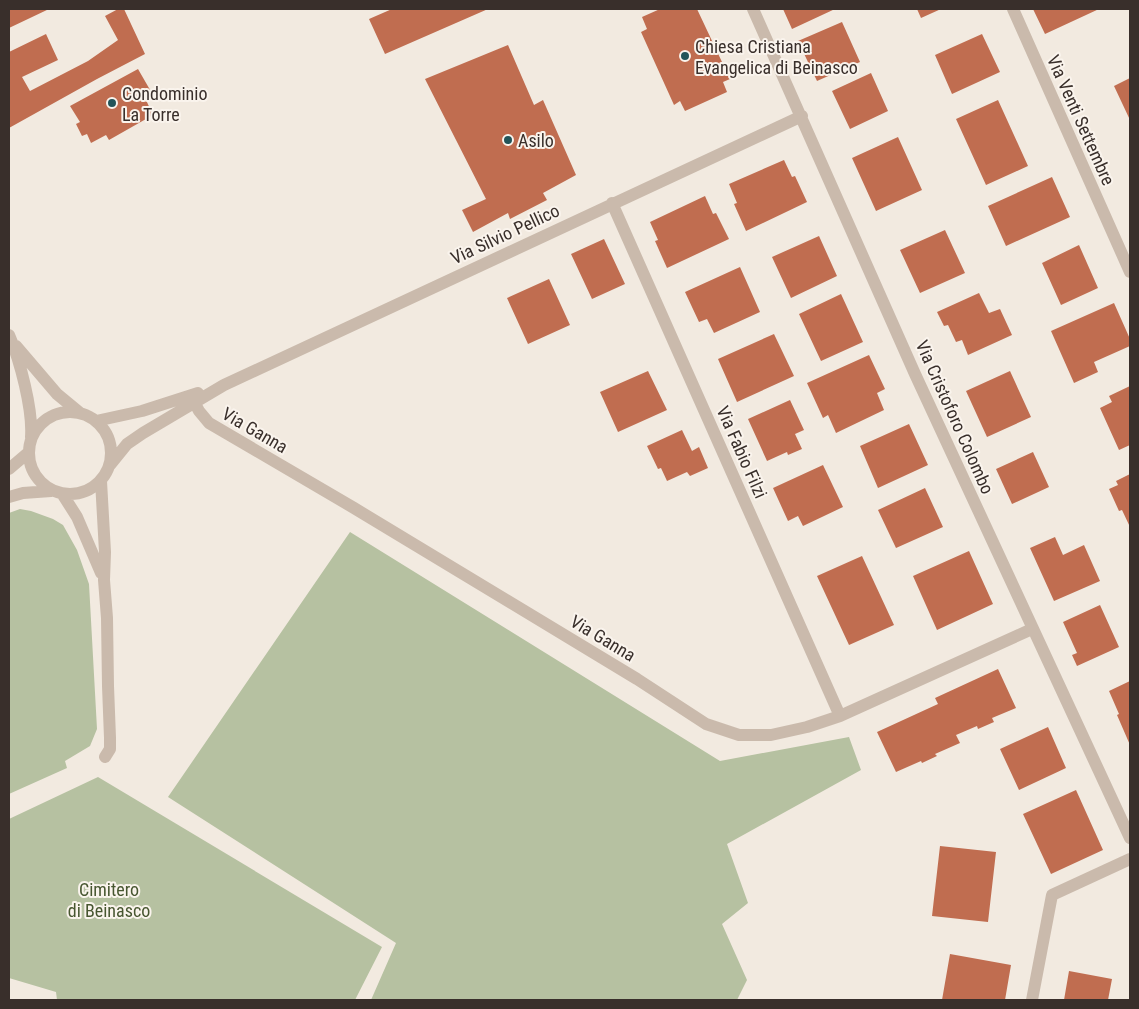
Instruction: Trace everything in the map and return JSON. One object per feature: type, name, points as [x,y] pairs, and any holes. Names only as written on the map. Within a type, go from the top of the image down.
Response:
[{"type":"street","name":"Via Cristoforo Colombo","points":[[753,9],[915,374],[1130,838]]},
{"type":"street","name":"Via Venti Settembre","points":[[1013,9],[1130,272]]},
{"type":"street","name":"Via Silvio Pellico","points":[[110,465],[127,444],[193,399],[802,116]]},
{"type":"street","name":"Via Fabio Filzi","points":[[612,203],[840,716]]},
{"type":"street","points":[[9,497],[23,493],[57,492],[75,495],[88,491],[101,481],[110,465],[112,453],[110,441],[104,429],[96,421],[80,412],[57,394],[10,338]]},
{"type":"street","points":[[10,338],[30,406],[32,424],[29,460],[33,473],[40,483],[57,492],[77,517],[104,580]]},
{"type":"street","name":"Via Silvio Pellico","points":[[96,421],[193,399]]},
{"type":"street","name":"Via Ganna","points":[[193,399],[208,424],[354,508],[620,669],[706,724],[739,735],[771,735],[807,727],[840,716],[1032,629]]},
{"type":"street","points":[[9,469],[30,446],[33,434],[41,424],[52,416],[66,412],[80,412]]},
{"type":"street","points":[[101,481],[105,552],[104,580],[107,618],[110,738],[110,749],[105,757]]},
{"type":"street","points":[[1032,1000],[1052,895],[1130,859]]},
{"type":"green space","points":[[20,509],[53,519],[63,525],[77,550],[89,584],[97,729],[90,746],[65,761],[67,768],[9,794],[9,513]]},
{"type":"green space","points":[[350,532],[720,761],[849,737],[861,770],[727,844],[748,903],[722,924],[747,980],[737,1000],[371,1000],[396,943],[168,797]]},
{"type":"green space","name":"Cimitero di Beinasco","points":[[98,777],[382,947],[355,1000],[57,1000],[56,992],[9,978],[9,819]]},
{"type":"building","points":[[9,9],[49,9],[9,28]]},
{"type":"building","points":[[118,9],[124,9],[145,54],[9,128],[9,52],[46,34],[58,60],[22,77],[30,91],[88,61],[118,40],[105,16]]},
{"type":"building","points":[[392,9],[488,9],[385,54],[369,19]]},
{"type":"building","name":"Chiesa Cristiana Evangelica di Beinasco","points":[[660,9],[697,9],[730,79],[723,82],[727,92],[685,111],[680,101],[674,105],[641,32],[647,29],[642,17]]},
{"type":"building","points":[[783,9],[835,9],[792,29]]},
{"type":"building","points":[[917,9],[941,9],[921,18]]},
{"type":"building","points":[[1033,9],[1099,9],[1045,34]]},
{"type":"building","points":[[842,22],[860,62],[817,81],[798,41]]},
{"type":"building","points":[[982,34],[1000,72],[952,94],[935,55]]},
{"type":"building","name":"Asilo","points":[[508,45],[534,105],[543,100],[576,175],[543,193],[547,200],[510,219],[508,213],[473,232],[462,210],[486,199],[425,79]]},
{"type":"building","name":"Condominio La Torre","points":[[138,69],[153,95],[146,100],[153,115],[109,140],[106,135],[91,143],[87,134],[82,136],[76,124],[80,122],[70,106]]},
{"type":"building","points":[[871,73],[888,111],[850,129],[832,91]]},
{"type":"building","points":[[1130,78],[1130,120],[1114,86]]},
{"type":"building","points":[[998,100],[1028,166],[986,185],[956,119]]},
{"type":"building","points":[[898,137],[922,190],[876,211],[852,158]]},
{"type":"building","points":[[784,160],[792,177],[795,176],[807,202],[746,231],[734,204],[737,203],[729,184]]},
{"type":"building","points":[[1052,177],[1070,217],[1006,246],[988,206]]},
{"type":"building","points":[[705,196],[713,214],[716,213],[729,239],[667,268],[655,241],[658,240],[650,222]]},
{"type":"building","points":[[945,230],[965,273],[920,293],[900,250]]},
{"type":"building","points":[[819,236],[837,276],[791,298],[772,257]]},
{"type":"building","points":[[604,239],[625,284],[592,299],[571,254]]},
{"type":"building","points":[[1079,245],[1098,288],[1061,305],[1042,263]]},
{"type":"building","points":[[740,267],[760,312],[714,333],[707,319],[699,322],[685,292]]},
{"type":"building","points":[[549,279],[570,325],[528,344],[507,298]]},
{"type":"building","points":[[979,293],[989,313],[1000,309],[1012,335],[968,355],[962,340],[956,342],[948,325],[944,326],[937,312]]},
{"type":"building","points":[[841,294],[863,342],[821,361],[799,314]]},
{"type":"building","points":[[1114,303],[1130,339],[1130,346],[1094,362],[1098,372],[1074,383],[1051,331]]},
{"type":"building","points":[[774,334],[794,376],[737,402],[718,359]]},
{"type":"building","points":[[869,355],[885,389],[877,393],[884,410],[836,433],[828,415],[823,418],[807,383]]},
{"type":"building","points":[[648,371],[667,410],[618,432],[600,392]]},
{"type":"building","points":[[1010,371],[1031,417],[987,437],[966,391]]},
{"type":"building","points":[[1130,386],[1130,445],[1119,450],[1100,408],[1112,402],[1109,396]]},
{"type":"building","points":[[790,400],[804,430],[795,434],[802,449],[788,455],[787,452],[767,461],[748,419]]},
{"type":"building","points":[[909,424],[928,465],[878,488],[860,446]]},
{"type":"building","points":[[682,430],[692,451],[699,447],[708,468],[690,476],[687,472],[667,481],[661,468],[658,469],[647,446]]},
{"type":"building","points":[[1033,452],[1049,487],[1012,504],[996,469]]},
{"type":"building","points":[[823,465],[843,507],[803,526],[798,516],[788,521],[773,488]]},
{"type":"building","points":[[1130,474],[1130,527],[1122,510],[1119,511],[1109,489],[1118,485],[1116,481]]},
{"type":"building","points":[[925,488],[943,527],[896,548],[878,510]]},
{"type":"building","points":[[1055,537],[1063,555],[1084,545],[1100,581],[1054,601],[1030,548]]},
{"type":"building","points":[[969,551],[993,604],[937,630],[913,576]]},
{"type":"building","points":[[862,556],[894,625],[849,645],[817,576]]},
{"type":"building","points":[[1100,605],[1119,647],[1077,666],[1072,655],[1077,653],[1063,622]]},
{"type":"building","points":[[998,669],[1016,708],[992,718],[994,722],[978,729],[977,726],[956,735],[960,743],[935,754],[937,756],[896,772],[877,732],[938,704],[935,698]]},
{"type":"building","points":[[1130,681],[1130,745],[1109,691]]},
{"type":"building","points":[[1048,727],[1066,768],[1019,790],[1000,749]]},
{"type":"building","points":[[1076,790],[1103,850],[1051,874],[1023,814]]},
{"type":"building","points":[[940,846],[996,852],[988,922],[932,916]]},
{"type":"building","points":[[950,954],[1011,965],[1005,1000],[942,1000]]},
{"type":"building","points":[[1069,971],[1112,979],[1108,1000],[1064,1000]]},
{"type":"place","name":"Chiesa Cristiana Evangelica di Beinasco","points":[[685,56]]},
{"type":"place","name":"Condominio La Torre","points":[[112,103]]},
{"type":"place","name":"Asilo","points":[[508,140]]}]
